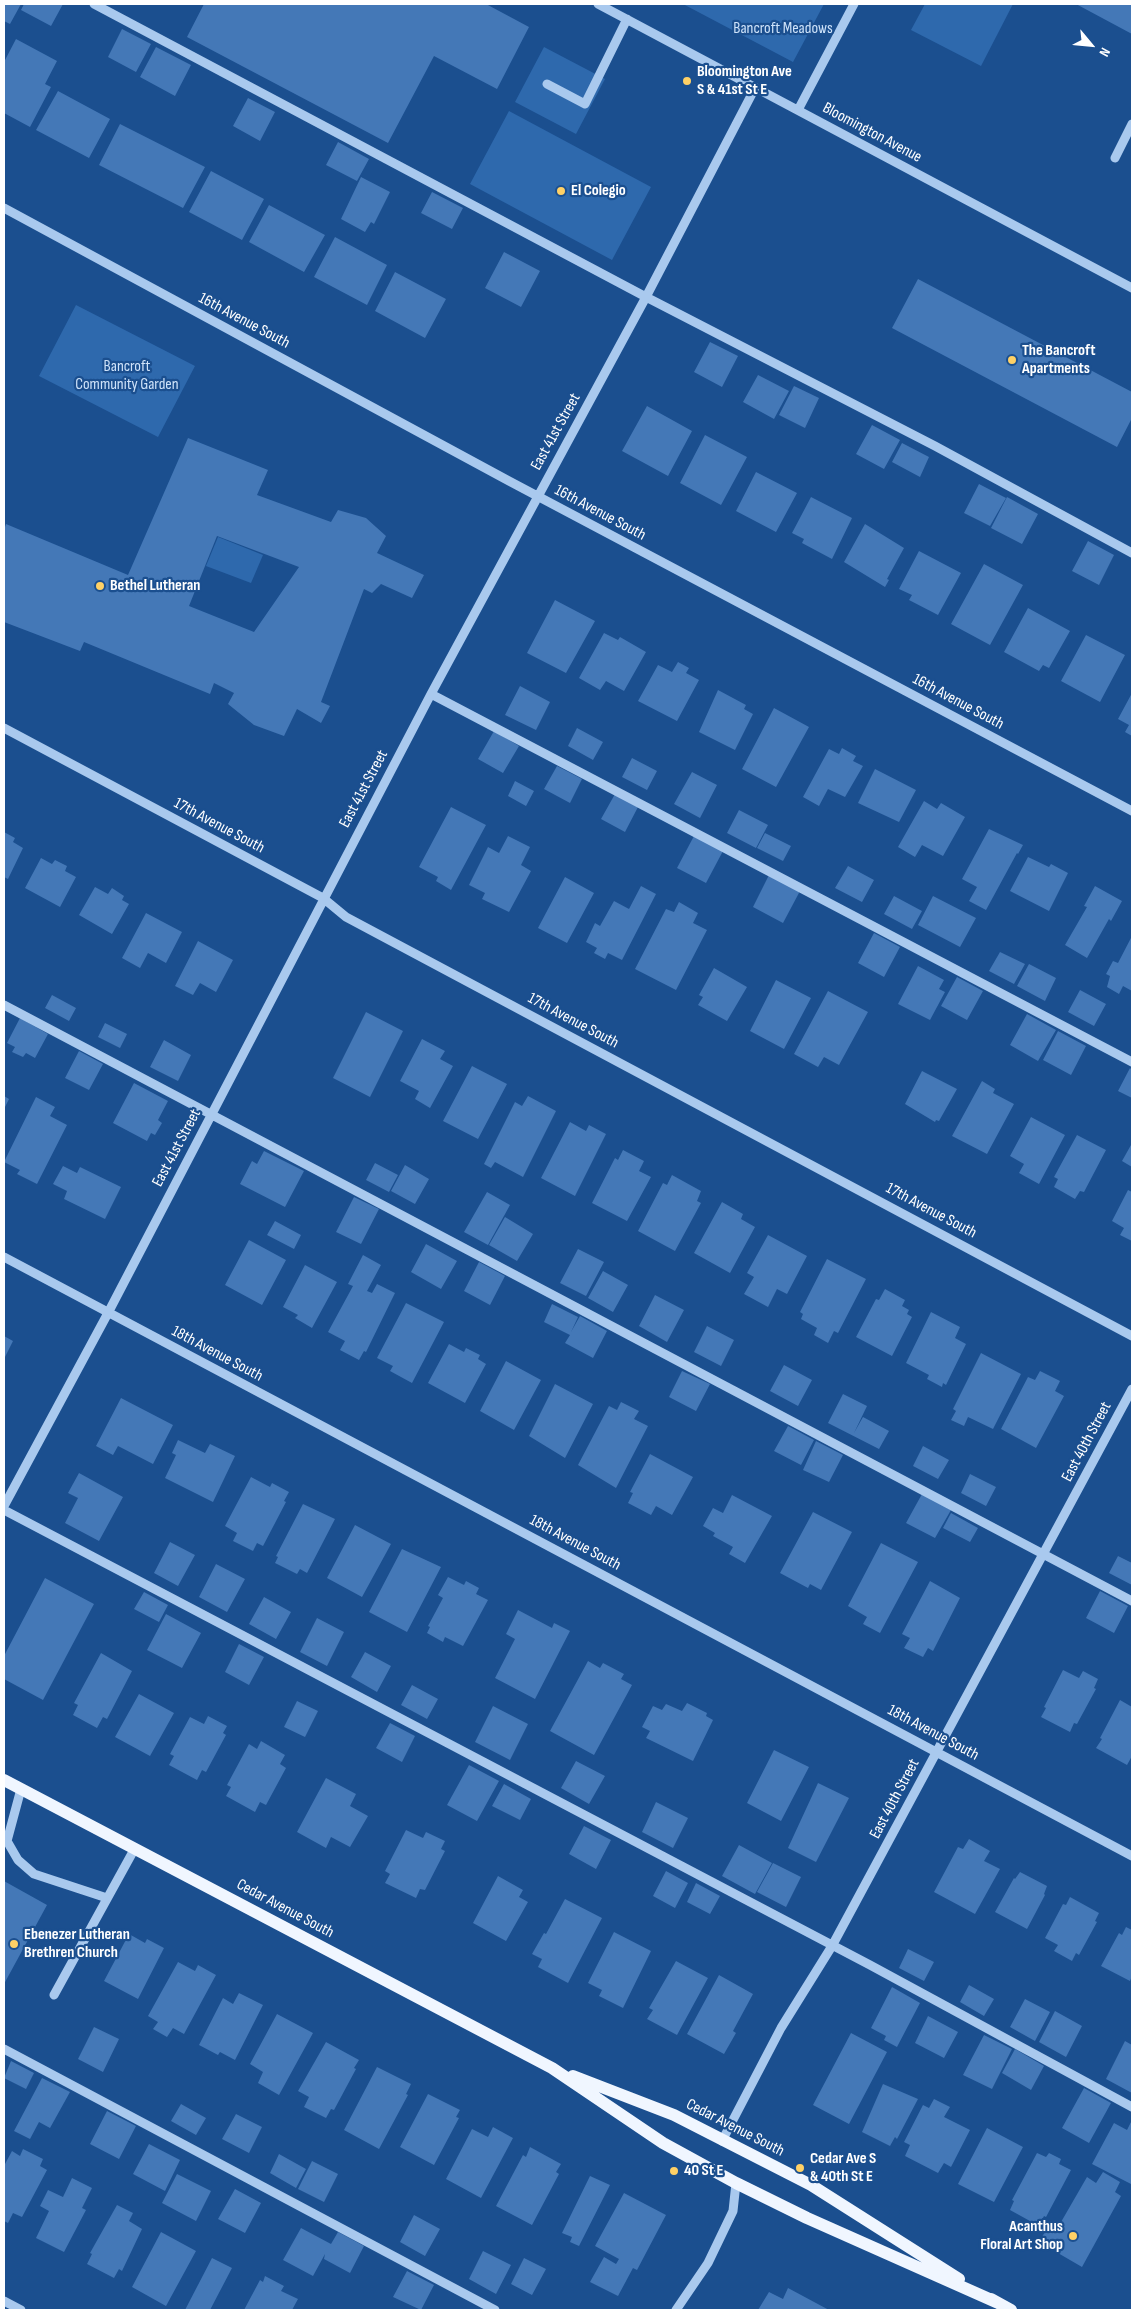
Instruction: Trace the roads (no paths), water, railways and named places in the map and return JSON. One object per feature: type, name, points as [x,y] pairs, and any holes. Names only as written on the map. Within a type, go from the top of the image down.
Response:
[{"type":"main road","name":"Cedar Avenue South","points":[[4,1780],[552,2068],[663,2143],[736,2183],[807,2218],[996,2302]]},
{"type":"main road","name":"Cedar Avenue South","points":[[552,2068],[674,2115],[810,2185],[1011,2310]]},
{"type":"street","points":[[94,4],[646,297],[935,446],[1132,553]]},
{"type":"street","name":"Bloomington Avenue","points":[[598,4],[1132,288]]},
{"type":"street","points":[[798,110],[854,4]]},
{"type":"street","points":[[547,84],[585,104],[627,19]]},
{"type":"street","name":"East 41st Street","points":[[4,1506],[108,1313],[431,694],[646,297],[755,88]]},
{"type":"street","points":[[1115,158],[1132,124]]},
{"type":"street","name":"16th Avenue South","points":[[4,208],[538,496],[1132,811]]},
{"type":"street","points":[[431,694],[1132,1062]]},
{"type":"street","name":"17th Avenue South","points":[[4,728],[323,898],[346,917],[1132,1336]]},
{"type":"street","points":[[4,1005],[1132,1600]]},
{"type":"street","name":"18th Avenue South","points":[[4,1257],[1132,1856]]},
{"type":"street","name":"East 40th Street","points":[[722,2141],[781,2028],[832,1946],[1132,1389]]},
{"type":"street","points":[[4,1510],[832,1946],[1132,2107]]},
{"type":"street","points":[[21,1789],[7,1841],[18,1860],[34,1874],[107,1898]]},
{"type":"street","points":[[54,1995],[134,1848]]},
{"type":"street","points":[[4,2049],[496,2310]]},
{"type":"street","points":[[676,2310],[708,2263],[733,2212],[736,2183]]},
{"type":"street","points":[[4,2301],[21,2310]]},
{"type":"place","name":"Bloomington Ave S & 41st St E","points":[[687,81]]},
{"type":"place","name":"El Colegio","points":[[561,191]]},
{"type":"place","name":"The Bancroft Apartments","points":[[1012,360]]},
{"type":"place","name":"Bethel Lutheran","points":[[100,586]]},
{"type":"place","name":"Ebenezer Lutheran Brethren Church","points":[[14,1944]]},
{"type":"place","name":"Cedar Ave S & 40th St E","points":[[800,2168]]},
{"type":"place","name":"40 St E","points":[[674,2171]]},
{"type":"place","name":"Acanthus Floral Art Shop","points":[[1073,2236]]},
{"type":"park label","name":"Bancroft Meadows","points":[[783,29]]},
{"type":"park label","name":"Bancroft Community Garden","points":[[127,376]]}]
